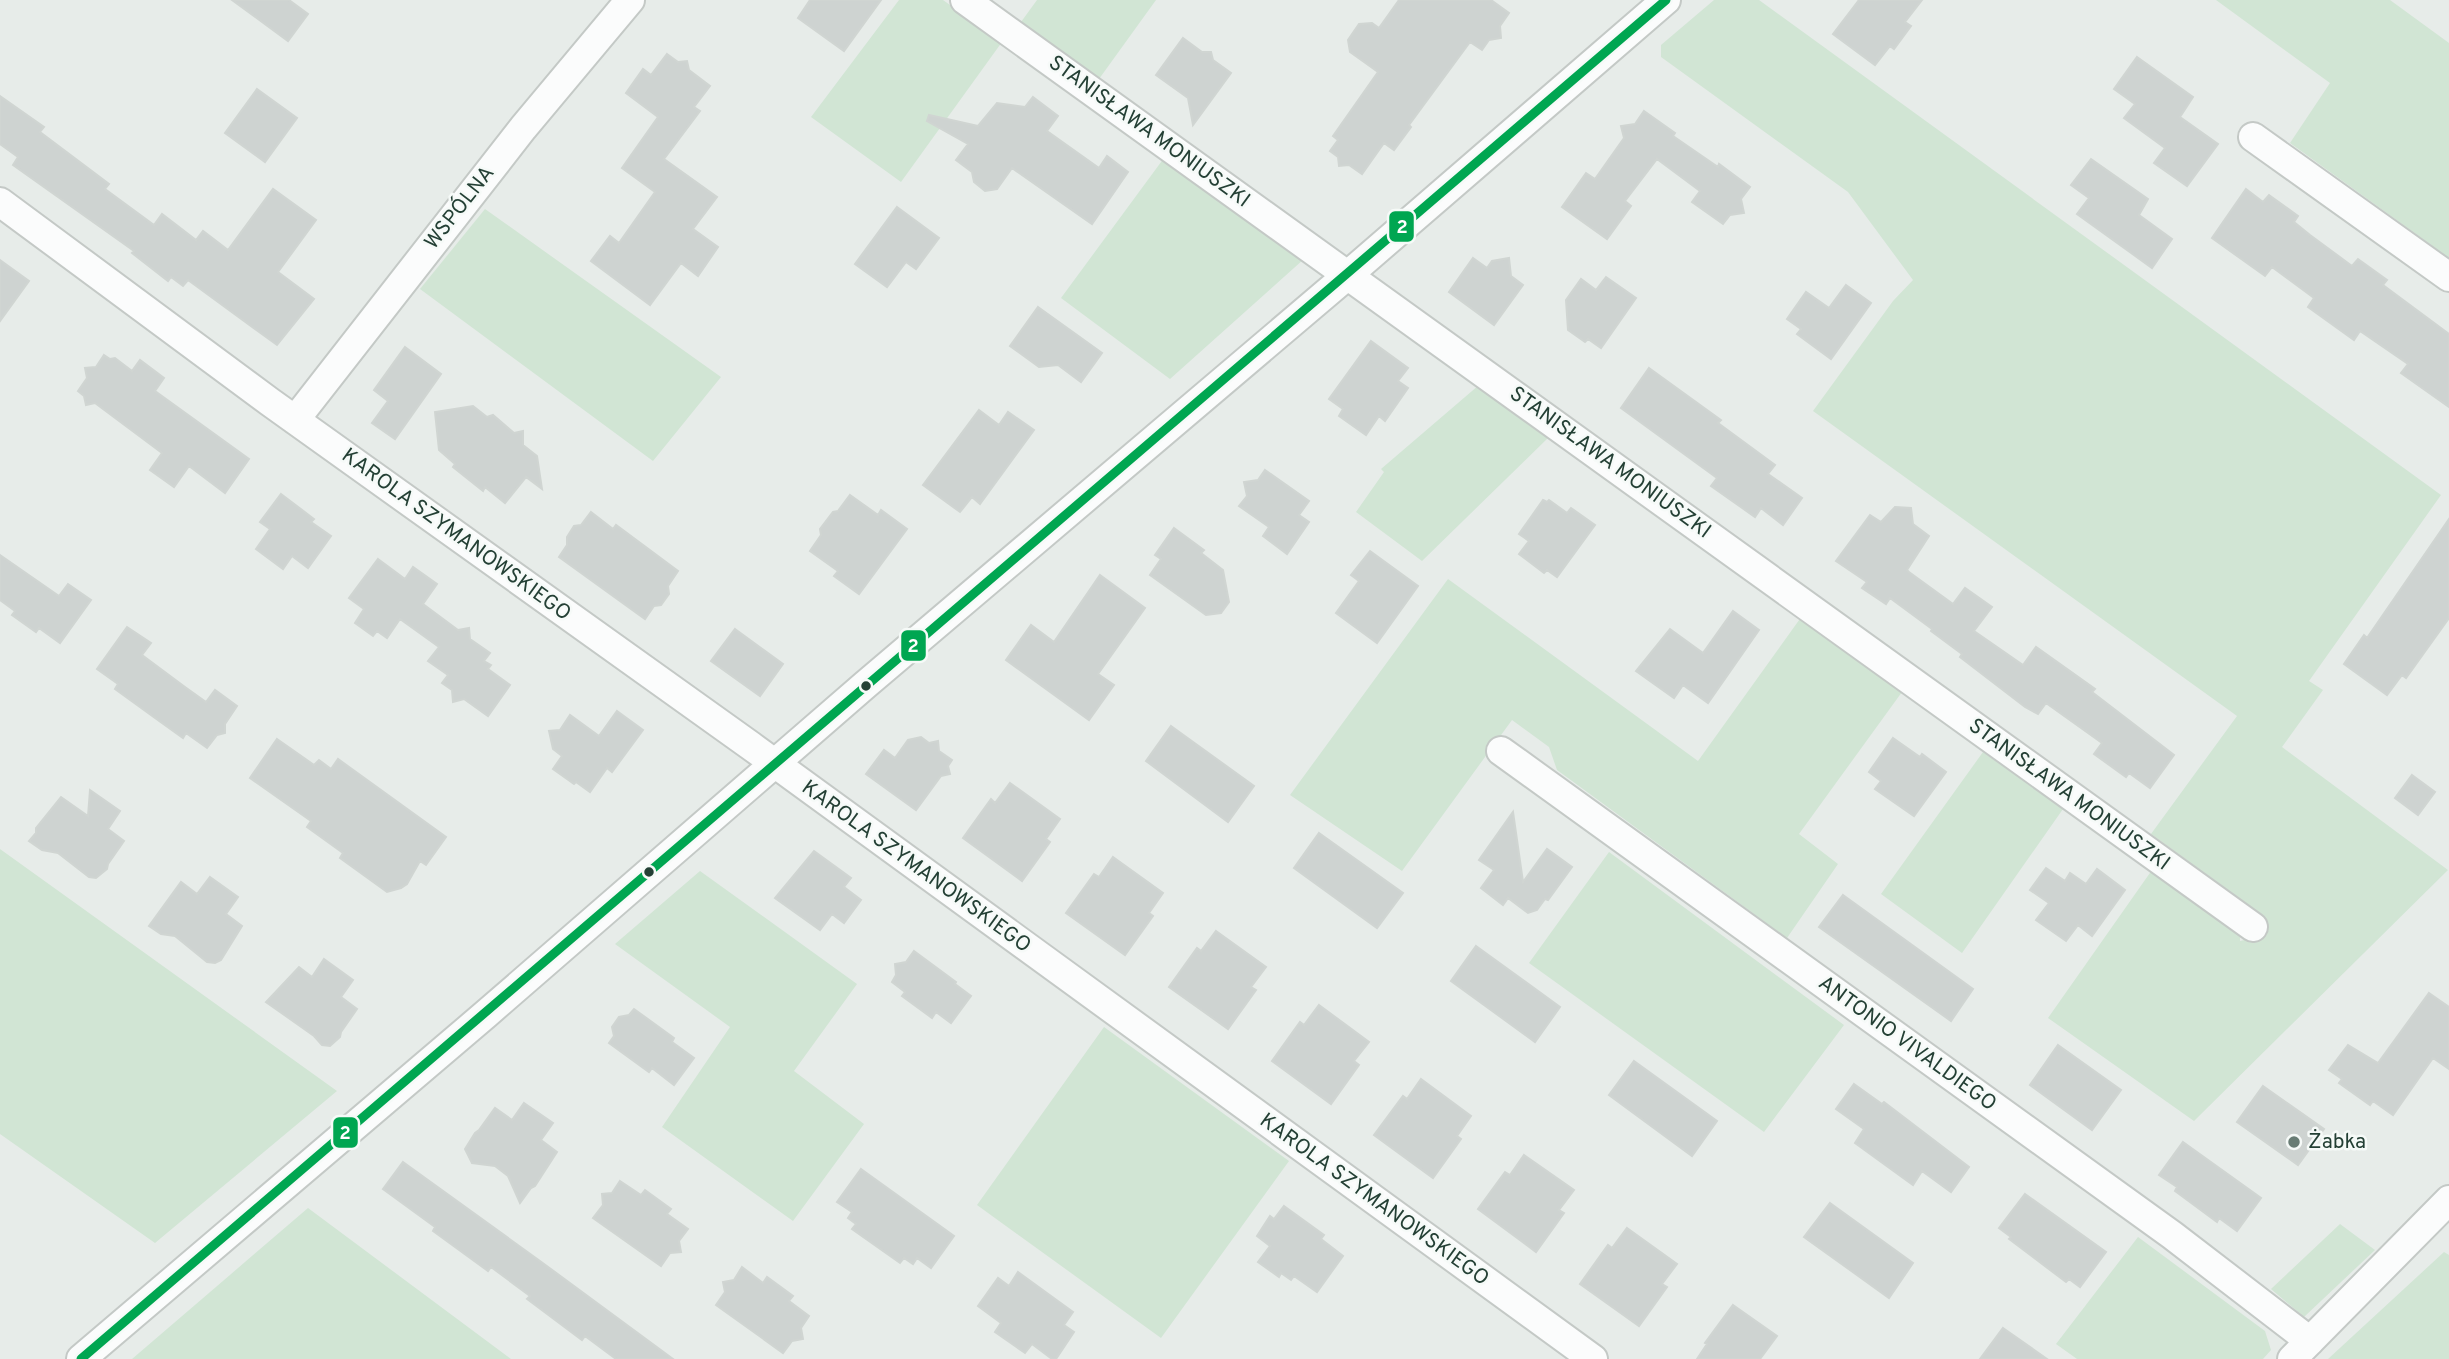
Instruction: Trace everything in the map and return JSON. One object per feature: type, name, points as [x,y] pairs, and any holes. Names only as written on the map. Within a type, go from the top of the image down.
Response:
[{"type":"street","name":"WSPÓLNA","points":[[295,420],[523,128],[631,0]]},
{"type":"street","name":"STANISŁAWA MONIUSZKI","points":[[965,0],[2253,927]]},
{"type":"street","points":[[81,1359],[1666,0]]},
{"type":"street","points":[[2253,137],[2449,277]]},
{"type":"street","name":"KAROLA SZYMANOWSKIEGO","points":[[0,202],[295,420],[775,764],[1593,1359]]},
{"type":"street","name":"ANTONIO VIVALDIEGO","points":[[1501,751],[2172,1235],[2301,1350]]},
{"type":"street","points":[[2301,1350],[2449,1200]]},
{"type":"green space","points":[[899,0],[943,0],[1002,42],[901,182],[811,117]]},
{"type":"green space","points":[[1037,0],[1156,0],[1099,79],[1021,22]]},
{"type":"green space","points":[[1714,0],[1759,0],[2441,495],[2309,681],[2323,690],[2282,747],[2448,870],[2194,1121],[2048,1018],[2152,870],[2240,935],[2240,941],[2267,935],[2264,916],[2151,834],[2237,716],[1813,411],[1893,301],[1913,280],[1848,192],[1661,57],[1661,45]]},
{"type":"green space","points":[[2216,0],[2390,0],[2449,43],[2449,258],[2290,143],[2330,83]]},
{"type":"green space","points":[[1164,158],[1304,259],[1170,379],[1061,298]]},
{"type":"green space","points":[[485,209],[721,377],[653,461],[420,289]]},
{"type":"green space","points":[[1479,385],[1549,437],[1422,561],[1356,512],[1384,472],[1381,469]]},
{"type":"green space","points":[[1448,579],[1698,761],[1802,616],[1902,692],[1799,834],[1838,864],[1787,938],[1557,770],[1549,747],[1512,720],[1402,871],[1290,795]]},
{"type":"green space","points":[[1983,752],[2063,809],[1962,953],[1881,894]]},
{"type":"green space","points":[[0,849],[337,1091],[155,1243],[0,1134]]},
{"type":"green space","points":[[1609,852],[1844,1025],[1764,1132],[1529,963]]},
{"type":"green space","points":[[700,871],[857,984],[794,1071],[864,1124],[793,1221],[662,1127],[730,1027],[615,944]]},
{"type":"green space","points":[[1104,1027],[1289,1161],[1161,1338],[977,1205]]},
{"type":"green space","points":[[308,1208],[511,1359],[132,1359]]},
{"type":"green space","points":[[2340,1224],[2375,1250],[2304,1317],[2271,1289]]},
{"type":"green space","points":[[2138,1237],[2265,1331],[2271,1350],[2263,1359],[2077,1359],[2056,1344]]},
{"type":"green space","points":[[2444,1252],[2449,1255],[2449,1359],[2328,1359]]},
{"type":"building","points":[[232,0],[289,0],[308,14],[288,41]]},
{"type":"building","points":[[810,0],[881,0],[844,51],[798,18]]},
{"type":"building","points":[[1399,0],[1491,0],[1509,13],[1500,26],[1501,38],[1489,40],[1482,50],[1470,42],[1409,125],[1411,127],[1394,150],[1384,143],[1362,174],[1349,165],[1339,166],[1338,157],[1330,151],[1338,140],[1333,136],[1378,72],[1350,52],[1348,40],[1359,24],[1372,23],[1379,28]]},
{"type":"building","points":[[1859,0],[1922,0],[1905,22],[1911,26],[1894,49],[1890,46],[1875,65],[1833,34]]},
{"type":"building","points":[[1183,38],[1202,52],[1211,52],[1213,60],[1231,73],[1193,125],[1188,98],[1156,75]]},
{"type":"building","points":[[667,54],[678,62],[687,61],[689,70],[710,86],[694,107],[700,111],[664,159],[717,197],[693,229],[718,247],[698,276],[681,263],[650,305],[591,261],[610,236],[619,243],[655,192],[622,168],[658,117],[626,93],[643,69],[651,75]]},
{"type":"building","points":[[2137,57],[2193,97],[2180,117],[2218,144],[2187,186],[2154,163],[2165,148],[2124,118],[2135,104],[2114,89]]},
{"type":"building","points":[[257,89],[297,118],[265,162],[225,133]]},
{"type":"building","points":[[0,96],[44,127],[40,132],[109,184],[105,189],[154,225],[162,214],[196,240],[203,231],[228,250],[273,189],[316,220],[278,272],[314,299],[277,345],[188,280],[183,286],[171,277],[168,281],[132,253],[134,251],[13,165],[18,157],[0,144]]},
{"type":"building","points":[[1033,97],[1058,116],[1047,131],[1099,168],[1107,156],[1128,172],[1092,224],[1012,168],[997,189],[985,191],[974,182],[972,172],[956,160],[968,144],[927,121],[929,115],[978,126],[997,103],[1025,107]]},
{"type":"building","points":[[1644,111],[1675,133],[1673,136],[1750,187],[1741,199],[1744,213],[1730,215],[1723,224],[1692,202],[1700,191],[1657,159],[1625,201],[1631,206],[1607,239],[1562,207],[1586,173],[1595,179],[1624,138],[1621,126],[1635,124]]},
{"type":"building","points":[[2091,159],[2148,199],[2139,215],[2172,239],[2152,268],[2077,214],[2089,198],[2071,185]]},
{"type":"building","points":[[2246,189],[2263,202],[2269,195],[2298,216],[2294,222],[2310,235],[2352,266],[2358,259],[2387,280],[2383,285],[2449,334],[2449,407],[2401,373],[2408,364],[2360,331],[2354,340],[2308,307],[2314,298],[2272,267],[2265,276],[2212,238]]},
{"type":"building","points":[[897,207],[939,238],[916,269],[906,262],[887,287],[855,264]]},
{"type":"building","points":[[1473,258],[1487,268],[1492,261],[1509,258],[1511,276],[1523,285],[1494,325],[1449,292]]},
{"type":"building","points":[[0,260],[29,281],[0,321]]},
{"type":"building","points":[[1606,277],[1636,298],[1601,348],[1588,339],[1585,342],[1568,330],[1566,300],[1581,279],[1596,290]]},
{"type":"building","points":[[1846,285],[1871,303],[1831,359],[1797,334],[1801,329],[1787,319],[1806,292],[1829,308]]},
{"type":"building","points":[[1038,307],[1102,353],[1081,382],[1058,365],[1039,367],[1010,346]]},
{"type":"building","points":[[1371,341],[1408,368],[1398,381],[1408,388],[1385,421],[1379,416],[1366,435],[1339,416],[1343,409],[1329,399]]},
{"type":"building","points":[[405,347],[441,374],[395,439],[372,423],[388,401],[374,390]]},
{"type":"building","points":[[104,355],[110,359],[115,358],[132,371],[140,360],[164,378],[155,391],[249,459],[225,493],[189,466],[174,487],[150,470],[162,453],[95,403],[86,405],[84,396],[78,391],[87,378],[85,368],[96,367]]},
{"type":"building","points":[[1649,368],[1721,420],[1718,423],[1775,465],[1768,474],[1802,498],[1783,525],[1761,508],[1755,517],[1711,486],[1717,478],[1621,408]]},
{"type":"building","points":[[473,406],[487,417],[493,415],[514,433],[523,431],[523,445],[537,456],[542,489],[526,477],[505,503],[485,487],[483,491],[453,467],[455,464],[439,450],[435,412]]},
{"type":"building","points":[[979,410],[999,425],[1008,412],[1034,430],[980,504],[972,497],[960,512],[923,485]]},
{"type":"building","points":[[1265,470],[1309,501],[1299,515],[1309,522],[1287,554],[1263,536],[1269,527],[1239,506],[1247,496],[1244,482],[1258,480]]},
{"type":"building","points":[[281,494],[314,519],[311,522],[331,536],[308,568],[292,556],[283,569],[256,549],[270,529],[260,522]]},
{"type":"building","points":[[850,495],[878,515],[881,510],[907,529],[859,594],[834,576],[838,571],[810,551],[821,535],[820,529]]},
{"type":"building","points":[[1543,500],[1549,500],[1567,513],[1571,508],[1595,525],[1557,577],[1547,570],[1544,573],[1519,554],[1529,541],[1519,534]]},
{"type":"building","points":[[1895,507],[1911,508],[1913,524],[1929,536],[1907,570],[1953,604],[1965,588],[1992,607],[1974,631],[2023,665],[2036,647],[2095,689],[2092,692],[2174,755],[2150,788],[2129,773],[2126,777],[2094,754],[2102,743],[2046,703],[2038,714],[2025,707],[1960,657],[1962,654],[1931,631],[1932,629],[1890,598],[1886,604],[1862,588],[1867,582],[1836,561],[1870,515],[1881,522]]},
{"type":"building","points":[[591,512],[613,529],[616,525],[678,571],[668,586],[669,594],[661,605],[654,606],[645,619],[559,557],[574,526],[581,525]]},
{"type":"building","points":[[2449,519],[2449,618],[2406,678],[2402,675],[2387,695],[2344,664],[2364,635],[2367,638]]},
{"type":"building","points":[[1174,528],[1204,550],[1201,553],[1223,570],[1229,602],[1221,613],[1206,615],[1150,575],[1161,559],[1155,555]]},
{"type":"building","points":[[1370,551],[1418,586],[1377,643],[1336,613],[1359,581],[1351,575]]},
{"type":"building","points":[[0,555],[59,596],[68,584],[91,600],[60,643],[39,628],[36,632],[12,615],[15,611],[0,600]]},
{"type":"building","points":[[378,559],[405,579],[413,567],[437,584],[423,604],[458,630],[469,628],[470,639],[490,653],[484,661],[491,665],[488,669],[510,685],[488,716],[464,699],[453,702],[452,690],[442,683],[448,675],[428,661],[439,647],[400,619],[387,638],[377,631],[373,636],[355,623],[364,609],[349,598]]},
{"type":"building","points":[[1100,575],[1145,608],[1098,674],[1114,685],[1089,720],[1006,660],[1031,625],[1054,642]]},
{"type":"building","points":[[1733,611],[1759,630],[1708,703],[1683,685],[1674,698],[1636,671],[1670,629],[1703,653]]},
{"type":"building","points":[[127,627],[151,643],[142,655],[185,687],[206,702],[215,690],[237,706],[225,724],[225,733],[217,735],[207,748],[186,733],[183,738],[155,718],[115,689],[118,684],[97,669]]},
{"type":"building","points":[[735,629],[783,664],[760,696],[711,661]]},
{"type":"building","points":[[617,711],[643,730],[612,772],[607,768],[590,792],[553,769],[562,756],[553,749],[549,731],[560,730],[570,715],[599,736]]},
{"type":"building","points":[[1171,726],[1254,786],[1228,822],[1146,761]]},
{"type":"building","points":[[921,737],[929,743],[938,741],[939,751],[952,760],[948,766],[950,774],[941,776],[916,810],[866,774],[884,750],[895,758],[908,740]]},
{"type":"building","points":[[1893,738],[1920,757],[1922,754],[1946,772],[1914,816],[1875,789],[1881,781],[1869,772]]},
{"type":"building","points":[[277,739],[314,765],[319,760],[331,769],[338,759],[446,837],[426,865],[420,861],[407,884],[387,892],[340,858],[343,853],[307,827],[311,821],[250,778]]},
{"type":"building","points":[[2412,775],[2435,792],[2418,815],[2395,798]]},
{"type":"building","points":[[1010,783],[1060,819],[1046,839],[1050,842],[1022,881],[963,838],[991,799],[995,803]]},
{"type":"building","points":[[90,790],[120,811],[108,829],[124,841],[107,869],[96,878],[89,877],[58,853],[42,850],[29,841],[61,797],[88,816]]},
{"type":"building","points":[[1513,812],[1523,882],[1547,849],[1572,867],[1548,900],[1545,899],[1537,910],[1528,913],[1508,898],[1503,905],[1481,888],[1494,870],[1479,860]]},
{"type":"building","points":[[1319,833],[1403,893],[1377,928],[1294,868]]},
{"type":"building","points":[[814,851],[851,878],[844,887],[861,900],[844,923],[832,914],[820,930],[775,898]]},
{"type":"building","points":[[1113,857],[1163,893],[1149,913],[1153,916],[1125,955],[1066,913],[1094,874],[1099,877]]},
{"type":"building","points":[[2046,868],[2065,881],[2070,873],[2086,884],[2097,869],[2125,890],[2092,936],[2078,925],[2066,941],[2036,920],[2049,903],[2030,890]]},
{"type":"building","points":[[210,877],[238,897],[226,914],[242,926],[221,960],[215,963],[207,962],[175,936],[161,934],[149,926],[181,882],[197,894]]},
{"type":"building","points":[[1843,895],[1973,989],[1951,1021],[1819,927]]},
{"type":"building","points":[[1216,931],[1266,967],[1251,987],[1256,990],[1228,1029],[1169,987],[1197,948],[1201,951]]},
{"type":"building","points":[[1476,946],[1560,1007],[1535,1042],[1451,981]]},
{"type":"building","points":[[914,951],[971,996],[951,1023],[936,1012],[932,1018],[902,996],[905,992],[892,982],[896,975],[895,964],[906,962]]},
{"type":"building","points":[[324,959],[353,980],[341,997],[357,1009],[340,1037],[330,1046],[322,1045],[314,1036],[266,1002],[299,967],[312,977]]},
{"type":"building","points":[[2429,993],[2449,1007],[2449,1069],[2433,1058],[2393,1115],[2373,1101],[2370,1105],[2339,1083],[2342,1079],[2329,1070],[2348,1045],[2378,1063]]},
{"type":"building","points":[[1319,1005],[1369,1042],[1354,1061],[1359,1065],[1331,1104],[1272,1061],[1300,1022],[1304,1025]]},
{"type":"building","points":[[634,1009],[674,1038],[672,1042],[694,1058],[674,1085],[652,1068],[649,1072],[609,1043],[614,1036],[612,1027],[619,1017],[629,1015]]},
{"type":"building","points":[[2058,1045],[2121,1090],[2092,1130],[2030,1085]]},
{"type":"building","points":[[1634,1061],[1717,1121],[1692,1156],[1609,1095]]},
{"type":"building","points":[[1421,1079],[1471,1116],[1457,1136],[1461,1139],[1433,1178],[1374,1135],[1403,1096],[1407,1099]]},
{"type":"building","points":[[1854,1084],[1882,1104],[1884,1102],[1969,1167],[1951,1192],[1922,1171],[1913,1185],[1855,1143],[1864,1129],[1836,1109]]},
{"type":"building","points":[[2263,1086],[2324,1129],[2298,1165],[2237,1122]]},
{"type":"building","points":[[524,1103],[553,1123],[541,1140],[557,1152],[535,1186],[520,1203],[508,1176],[495,1166],[472,1163],[465,1149],[495,1108],[512,1120]]},
{"type":"building","points":[[2183,1142],[2261,1198],[2237,1231],[2219,1218],[2217,1222],[2175,1191],[2177,1187],[2159,1175]]},
{"type":"building","points":[[1524,1155],[1574,1190],[1559,1210],[1564,1213],[1536,1252],[1478,1209],[1505,1172],[1510,1175]]},
{"type":"building","points":[[403,1162],[673,1359],[616,1359],[585,1336],[582,1340],[527,1299],[530,1296],[491,1267],[488,1271],[433,1231],[435,1227],[383,1189]]},
{"type":"building","points":[[861,1169],[954,1236],[931,1268],[917,1258],[913,1264],[904,1258],[900,1263],[852,1229],[856,1224],[848,1218],[852,1212],[837,1202]]},
{"type":"building","points":[[620,1181],[641,1195],[645,1190],[671,1209],[667,1214],[688,1229],[679,1241],[681,1252],[670,1253],[661,1266],[593,1218],[603,1205],[602,1194],[612,1193]]},
{"type":"building","points":[[2025,1194],[2106,1252],[2080,1287],[2069,1279],[2066,1282],[2009,1239],[2011,1237],[1999,1228]]},
{"type":"building","points":[[1830,1203],[1913,1263],[1889,1298],[1804,1237]]},
{"type":"building","points":[[1284,1206],[1324,1235],[1321,1239],[1343,1256],[1317,1292],[1294,1276],[1291,1280],[1281,1273],[1279,1277],[1258,1262],[1270,1246],[1257,1236],[1270,1216],[1274,1219]]},
{"type":"building","points":[[1627,1228],[1677,1264],[1662,1284],[1667,1287],[1639,1326],[1580,1284],[1608,1245],[1612,1248]]},
{"type":"building","points":[[742,1267],[763,1283],[767,1277],[793,1296],[789,1301],[809,1316],[801,1328],[803,1339],[792,1341],[783,1353],[716,1305],[725,1292],[723,1282],[734,1280]]},
{"type":"building","points":[[1018,1272],[1073,1312],[1064,1325],[1074,1332],[1056,1359],[1052,1359],[1032,1344],[1025,1353],[995,1332],[1001,1323],[978,1306],[998,1278],[1009,1286]]},
{"type":"building","points":[[1733,1305],[1777,1336],[1760,1359],[1697,1359],[1707,1344],[1705,1343]]},
{"type":"building","points":[[2003,1328],[2047,1359],[1980,1359]]},
{"type":"transit line","name":"2","points":[[81,1359],[1666,0]]},
{"type":"place","name":"Żabka","points":[[2294,1142]]}]
